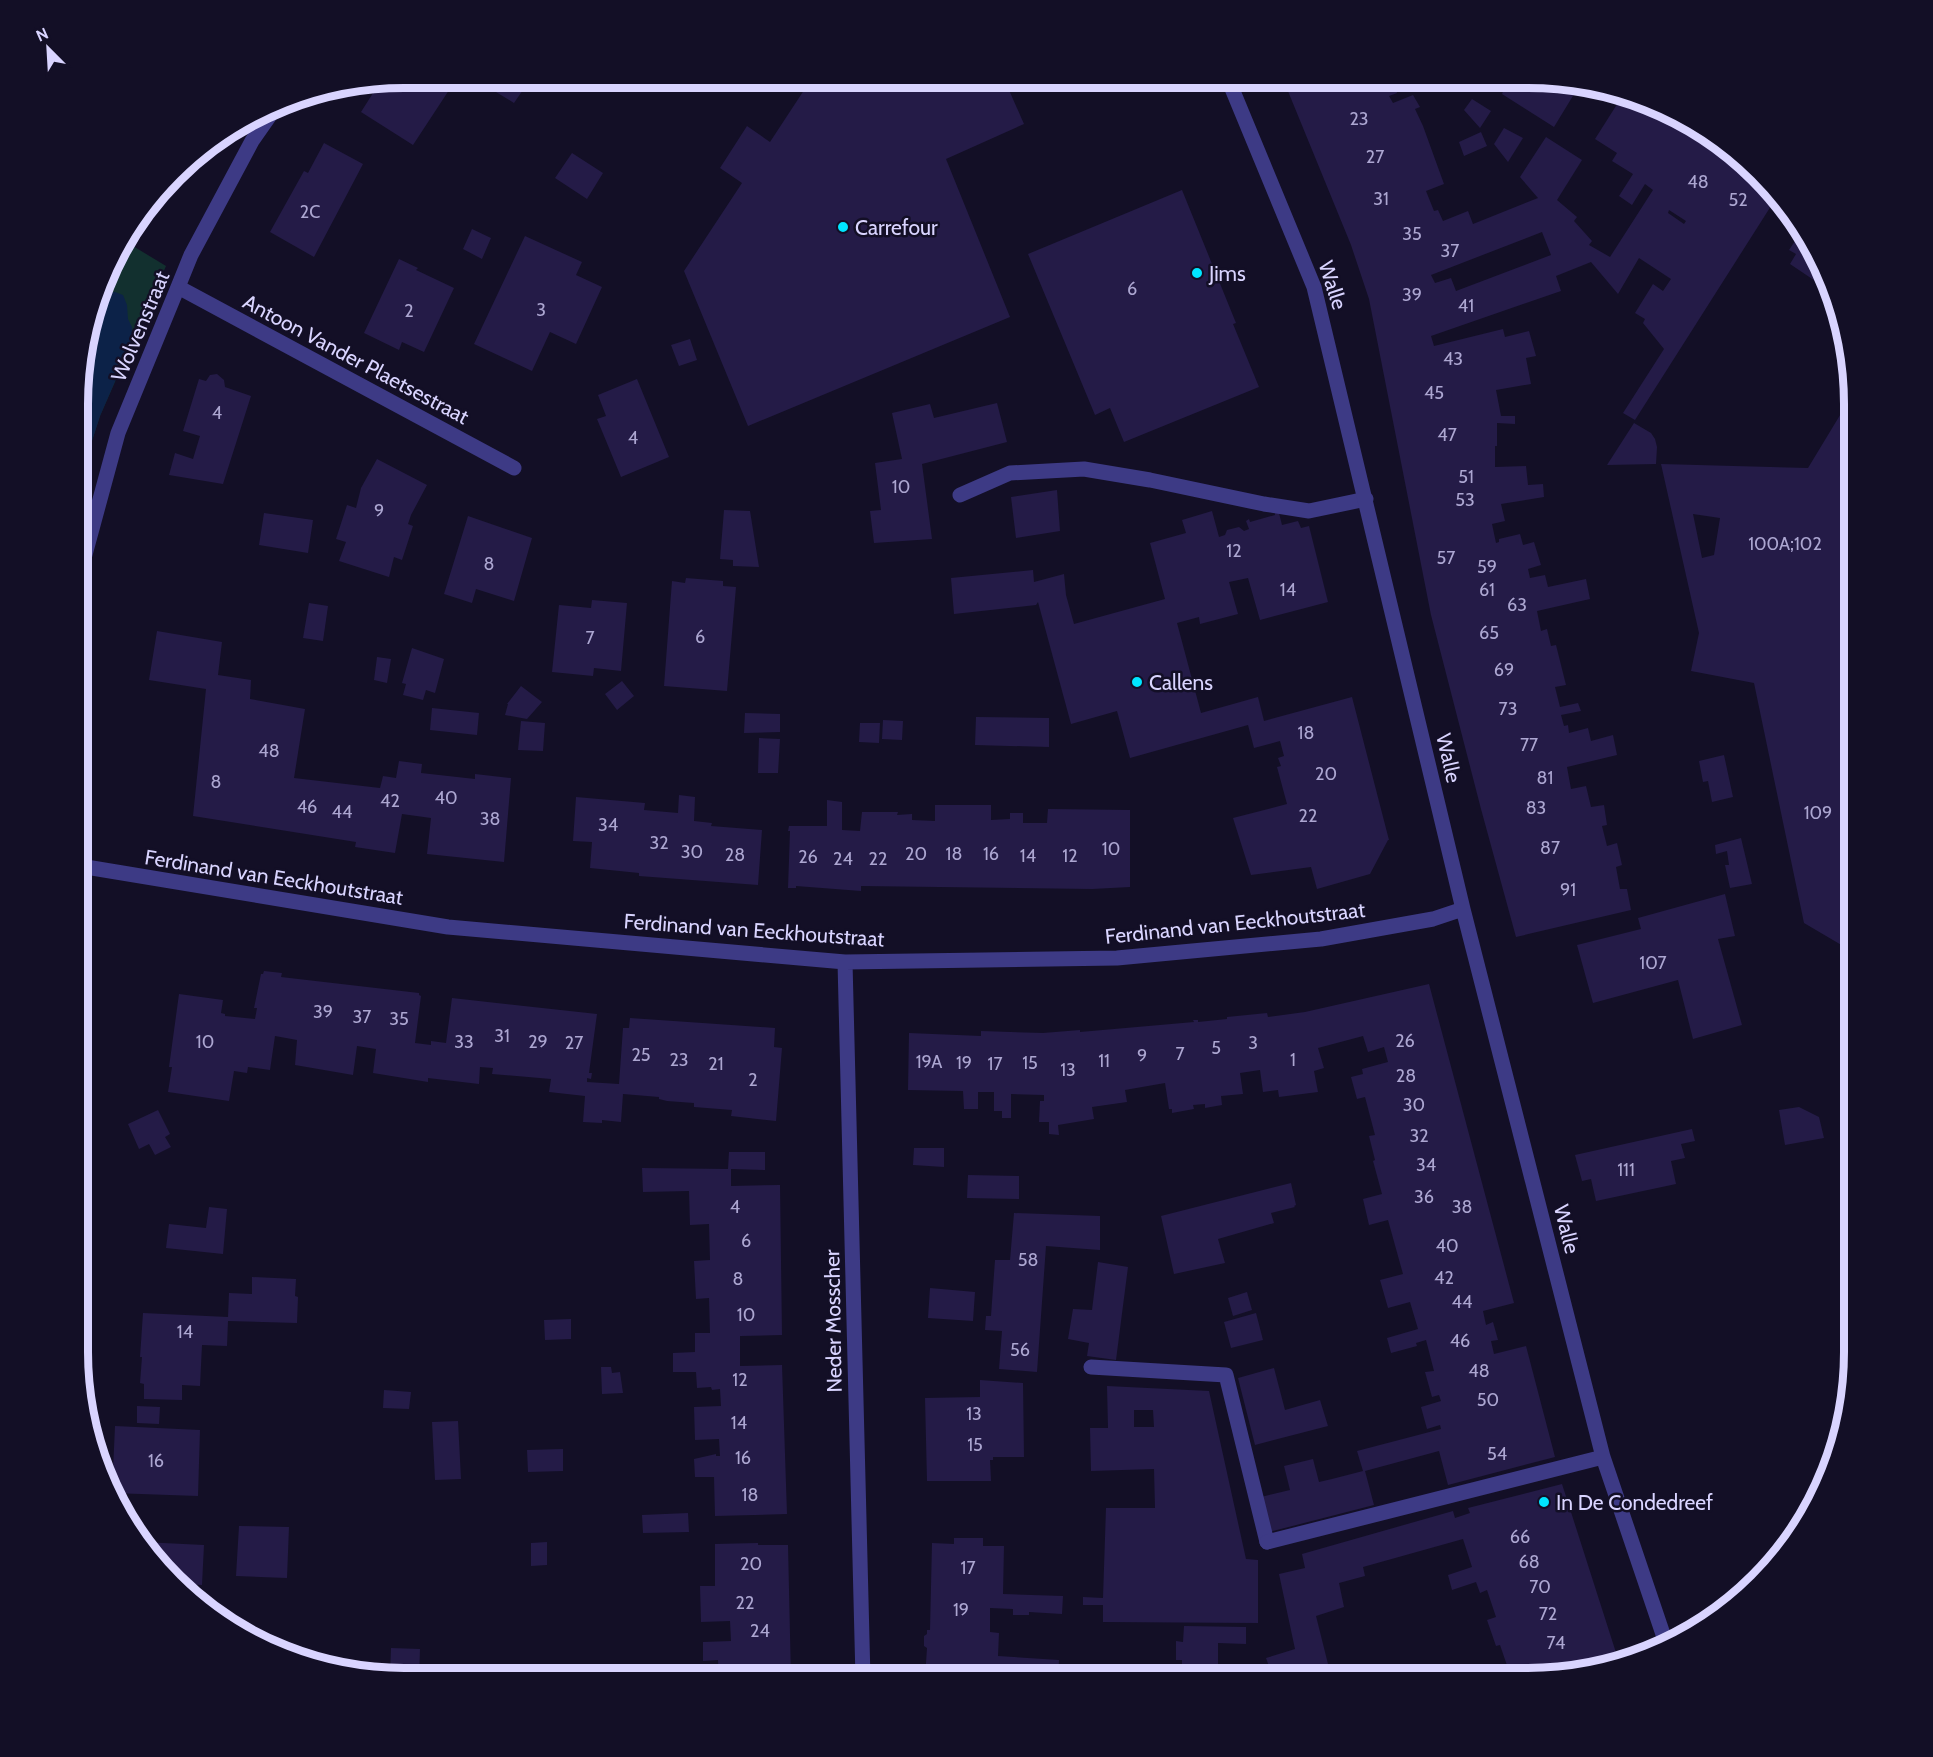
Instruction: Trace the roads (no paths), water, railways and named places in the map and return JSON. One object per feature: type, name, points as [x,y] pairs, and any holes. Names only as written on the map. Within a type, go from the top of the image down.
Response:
[{"type":"street","name":"Walle","points":[[1232,88],[1314,287],[1463,909],[1604,1457],[1664,1638]]},
{"type":"street","name":"Wolvenstraat","points":[[88,544],[118,434],[191,255],[252,141],[266,120]]},
{"type":"street","name":"Antoon Vander Plaetsestraat","points":[[178,287],[514,468]]},
{"type":"street","points":[[960,495],[1010,473],[1084,470],[1150,480],[1264,504],[1310,511],[1366,499]]},
{"type":"street","name":"Ferdinand van Eeckhoutstraat","points":[[88,867],[448,927],[845,962],[1117,958],[1321,939],[1433,919],[1463,909]]},
{"type":"street","name":"Neder Mosscher","points":[[845,962],[862,1668]]},
{"type":"street","points":[[1091,1367],[1226,1375],[1267,1542],[1604,1457]]},
{"type":"water","points":[[109,293],[123,295],[132,327],[132,342],[100,416],[88,453],[91,363],[99,323]]},
{"type":"place","name":"Carrefour","points":[[843,227]]},
{"type":"place","name":"Jims","points":[[1197,273]]},
{"type":"place","name":"Callens","points":[[1137,682]]},
{"type":"place","name":"In De Condedreef","points":[[1544,1502]]}]
